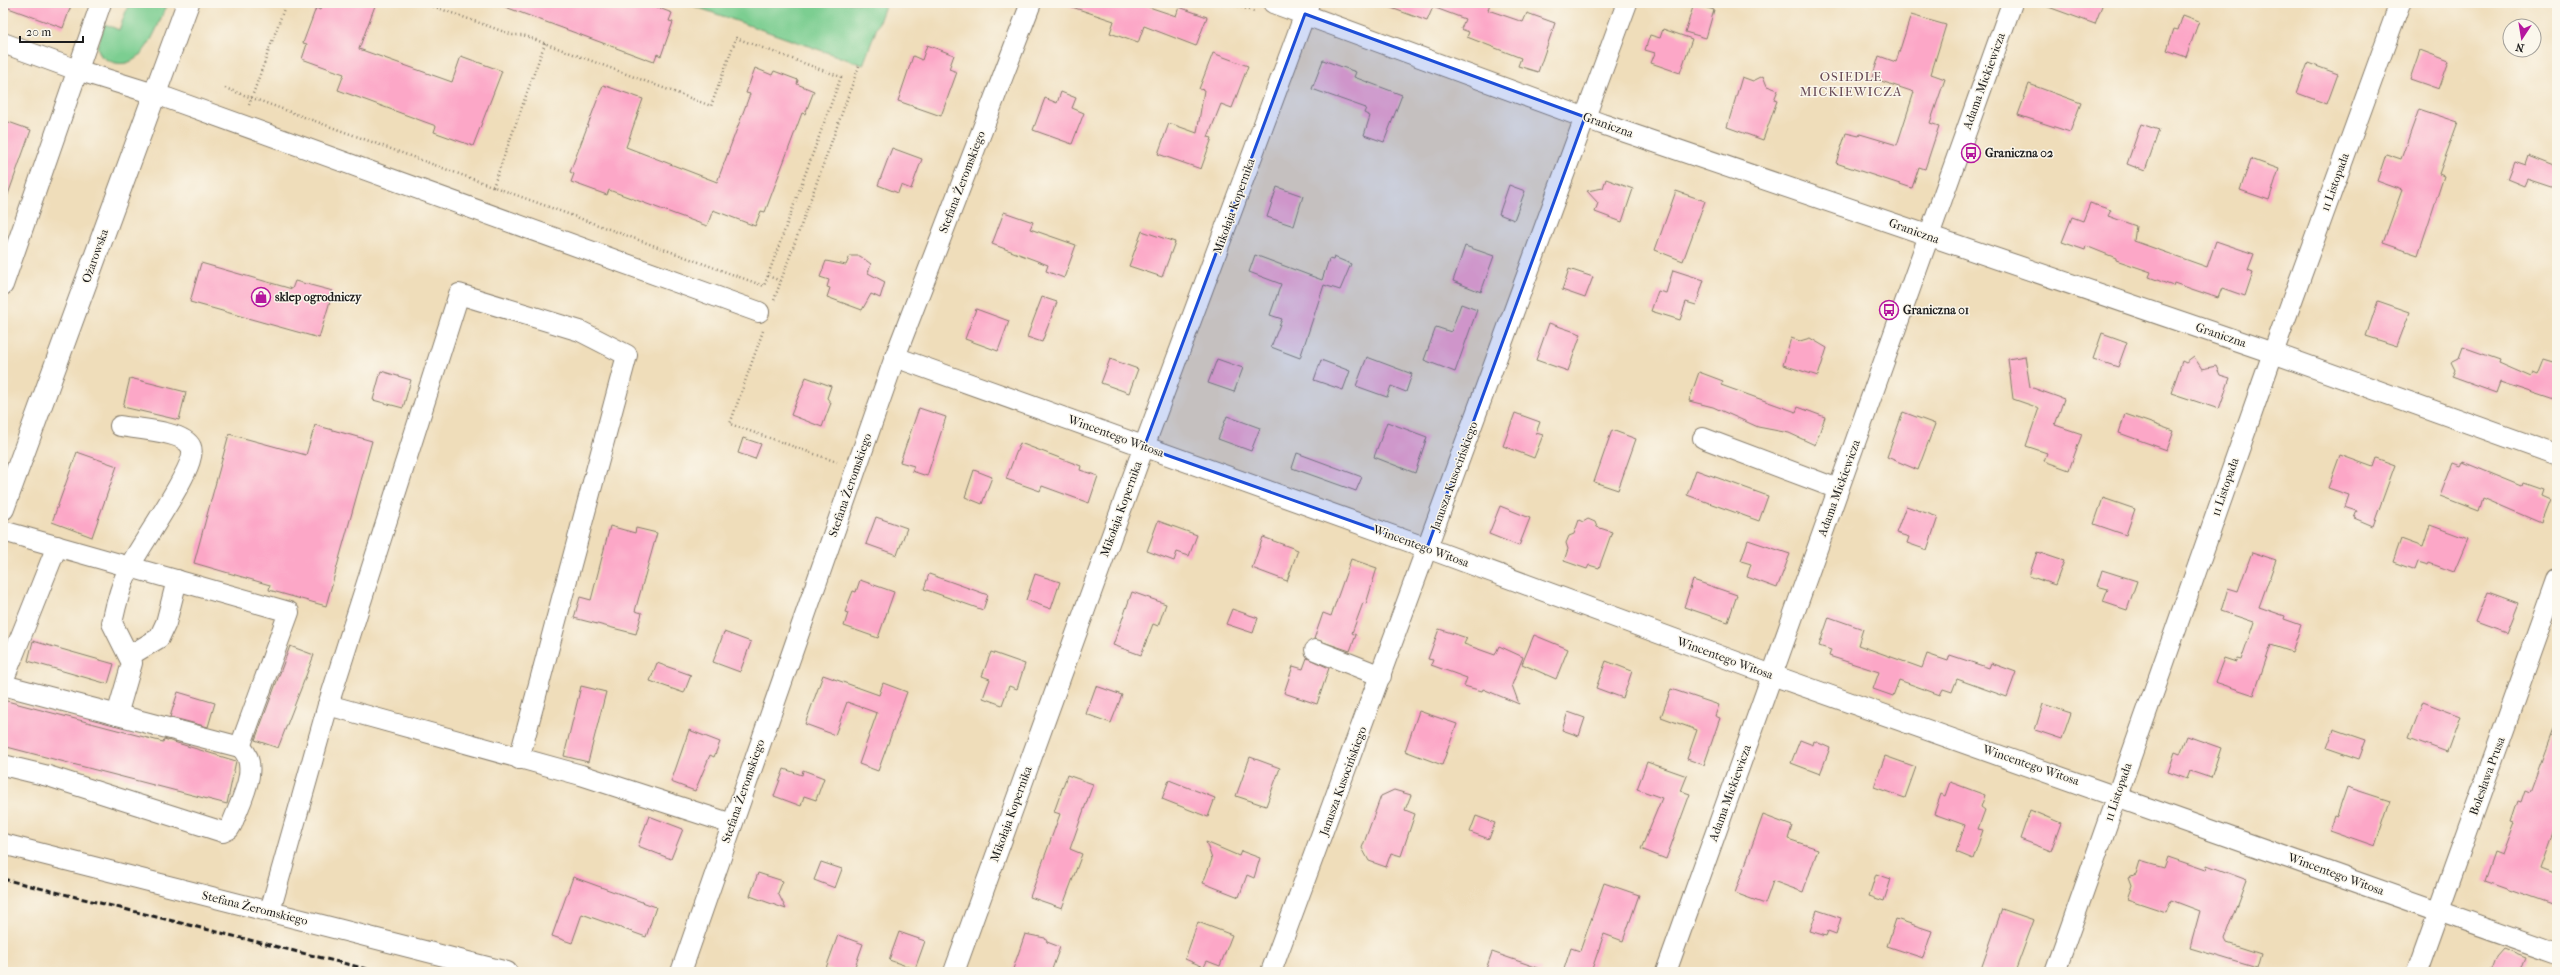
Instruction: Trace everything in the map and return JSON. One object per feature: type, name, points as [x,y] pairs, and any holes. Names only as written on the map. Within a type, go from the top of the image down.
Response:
[{"type":"main road","name":"Ożarowska","points":[[3,509],[188,3]]},
{"type":"street","points":[[3,285],[101,3]]},
{"type":"street","name":"Stefana Żeromskiego","points":[[681,972],[895,357],[1031,3]]},
{"type":"street","name":"Janusza Kusocińskiego","points":[[1271,972],[1627,3]]},
{"type":"street","name":"Adama Mickiewicza","points":[[1666,972],[2012,3]]},
{"type":"street","name":"11 Listopada","points":[[2055,972],[2273,353],[2400,3]]},
{"type":"street","name":"Graniczna","points":[[1266,8],[1307,9],[1585,117],[2273,353],[2557,455]]},
{"type":"street","name":"Mikołaja Kopernika","points":[[954,972],[1144,447],[1307,9]]},
{"type":"street","points":[[3,44],[77,70],[154,94],[766,312]]},
{"type":"street","points":[[270,911],[328,705],[459,294],[580,331],[627,355],[519,759]]},
{"type":"street","name":"Wincentego Witosa","points":[[895,357],[1427,548],[1772,675],[2117,795],[2557,953]]},
{"type":"street","points":[[117,715],[132,663],[122,640],[113,630],[112,623],[129,567],[184,477],[193,454],[191,447],[185,440],[174,435],[120,426]]},
{"type":"street","points":[[1703,438],[1838,488]]},
{"type":"street","points":[[3,531],[289,612],[240,747]]},
{"type":"street","points":[[3,681],[57,546]]},
{"type":"street","points":[[129,656],[159,638],[166,623],[177,580]]},
{"type":"street","name":"Bolesława Prusa","points":[[2417,972],[2557,580]]},
{"type":"street","points":[[1315,650],[1381,676]]},
{"type":"street","points":[[3,685],[240,747],[250,759],[250,771],[230,829],[223,832],[48,776],[3,765]]},
{"type":"street","points":[[328,705],[581,775],[732,824]]},
{"type":"street","name":"Stefana Żeromskiego","points":[[3,844],[507,972]]},
{"type":"path","points":[[242,125],[286,3]]},
{"type":"path","points":[[225,88],[764,286],[841,77],[736,38],[711,106],[524,35],[513,35],[424,3]]},
{"type":"path","points":[[1230,3],[1266,8]]},
{"type":"path","points":[[493,187],[545,43]]},
{"type":"path","points":[[843,465],[730,424],[766,312],[781,280],[859,66]]},
{"type":"path","points":[[768,276],[781,280]]},
{"type":"highlighted area","points":[[1305,14],[1585,117],[1427,548],[1144,447]]},
{"type":"green space","points":[[129,3],[167,3],[157,27],[144,50],[136,58],[126,63],[114,63],[101,56],[97,47],[105,24],[119,30]]},
{"type":"green space","points":[[685,3],[886,3],[863,65]]},
{"type":"building","points":[[3,3],[72,3],[63,28],[3,6]]},
{"type":"building","points":[[322,3],[376,3],[359,49],[452,82],[461,56],[502,71],[473,146],[434,132],[436,126],[338,90],[344,74],[302,59],[307,44],[303,43],[316,8],[320,10]]},
{"type":"building","points":[[500,3],[646,3],[672,13],[669,21],[673,22],[661,56],[657,54],[654,62],[500,5]]},
{"type":"building","points":[[1070,3],[1137,3],[1176,16],[1179,7],[1207,17],[1196,46],[1144,26],[1138,43],[1110,33],[1114,21],[1069,6]]},
{"type":"building","points":[[1383,3],[1490,3],[1488,10],[1523,22],[1527,13],[1555,23],[1538,72],[1518,66],[1521,58],[1467,37],[1469,32],[1461,29],[1465,19],[1433,7],[1427,21],[1383,5]]},
{"type":"building","points":[[2044,3],[2103,3],[2095,24],[2043,5]]},
{"type":"building","points":[[1694,4],[1714,10],[1706,38],[1685,32]]},
{"type":"building","points":[[1911,15],[1946,25],[1931,74],[1945,79],[1930,123],[1939,126],[1925,169],[1919,167],[1912,188],[1836,163],[1846,133],[1859,136],[1860,134],[1897,145],[1914,92],[1872,78],[1879,56],[1896,62]]},
{"type":"building","points":[[2183,15],[2199,21],[2186,57],[2167,50],[2174,29],[2178,30]]},
{"type":"building","points":[[1663,29],[1692,39],[1680,73],[1651,63],[1655,53],[1645,50],[1650,35],[1660,38]]},
{"type":"building","points":[[927,45],[954,55],[949,69],[957,72],[941,116],[898,101],[913,56],[922,60]]},
{"type":"building","points":[[2420,50],[2449,61],[2439,89],[2410,79]]},
{"type":"building","points":[[1213,53],[1248,66],[1232,108],[1221,104],[1208,137],[1212,138],[1201,169],[1158,154],[1169,123],[1197,133],[1204,90],[1199,89]]},
{"type":"building","points":[[1323,60],[1356,72],[1354,77],[1402,95],[1384,142],[1364,135],[1370,116],[1364,113],[1366,108],[1312,89]]},
{"type":"building","points":[[2308,63],[2338,74],[2327,104],[2297,93]]},
{"type":"building","points":[[755,68],[772,75],[774,71],[798,80],[797,84],[814,91],[805,114],[802,113],[765,212],[761,211],[755,226],[713,210],[707,226],[609,190],[607,195],[571,182],[574,174],[570,172],[603,85],[643,99],[626,147],[717,182],[750,94],[746,93]]},
{"type":"building","points":[[1763,76],[1767,86],[1778,90],[1774,100],[1777,101],[1763,140],[1727,127],[1742,77],[1753,81]]},
{"type":"building","points":[[2029,84],[2081,103],[2070,132],[2018,115]]},
{"type":"building","points":[[1061,92],[1076,98],[1072,108],[1084,113],[1072,144],[1033,130],[1045,98],[1057,103]]},
{"type":"building","points":[[2419,109],[2458,122],[2439,174],[2444,176],[2418,255],[2383,243],[2402,190],[2377,181],[2386,154],[2401,159]]},
{"type":"building","points":[[3,120],[31,130],[5,203],[3,203]]},
{"type":"building","points":[[2141,124],[2159,130],[2145,171],[2127,164]]},
{"type":"building","points":[[892,148],[922,159],[911,189],[901,185],[898,193],[878,185]]},
{"type":"building","points":[[2529,156],[2557,167],[2557,189],[2527,179],[2524,186],[2507,179],[2514,161],[2526,165]]},
{"type":"building","points":[[2251,159],[2279,169],[2269,200],[2240,190]]},
{"type":"building","points":[[1606,179],[1633,189],[1622,222],[1595,212],[1598,203],[1587,191],[1603,188]]},
{"type":"building","points":[[1509,185],[1525,191],[1514,220],[1499,214]]},
{"type":"building","points":[[1277,187],[1303,196],[1294,226],[1267,217]]},
{"type":"building","points":[[1676,191],[1705,201],[1683,261],[1655,250]]},
{"type":"building","points":[[2090,203],[2111,210],[2108,216],[2136,226],[2134,241],[2207,267],[2216,241],[2254,254],[2248,270],[2253,272],[2245,296],[2222,288],[2218,298],[2174,283],[2173,286],[2149,277],[2151,272],[2116,260],[2116,258],[2086,246],[2085,250],[2062,242],[2072,217],[2083,221]]},
{"type":"building","points":[[1004,212],[1033,222],[1030,229],[1076,245],[1064,278],[1046,271],[1048,265],[992,244]]},
{"type":"building","points":[[1142,231],[1175,242],[1162,277],[1129,266]]},
{"type":"building","points":[[1465,246],[1494,256],[1481,292],[1453,281]]},
{"type":"building","points":[[1255,255],[1322,280],[1329,259],[1333,260],[1334,257],[1351,264],[1340,290],[1324,285],[1300,358],[1271,347],[1282,319],[1270,315],[1281,284],[1249,272]]},
{"type":"building","points":[[850,256],[860,256],[871,264],[868,273],[885,282],[880,298],[871,294],[862,310],[827,297],[830,288],[827,287],[829,280],[820,277],[826,261],[846,265]]},
{"type":"building","name":"sklep ogrodniczy","points":[[201,263],[292,289],[295,281],[333,291],[319,338],[190,302]]},
{"type":"building","points":[[1569,269],[1593,277],[1585,298],[1562,290]]},
{"type":"building","points":[[1673,270],[1704,280],[1696,305],[1686,302],[1680,320],[1651,311],[1658,291],[1666,293]]},
{"type":"building","points":[[1042,297],[1057,302],[1042,342],[1027,337]]},
{"type":"building","points":[[2378,301],[2410,312],[2397,346],[2366,336]]},
{"type":"building","points":[[1461,304],[1477,310],[1455,372],[1424,360],[1436,327],[1451,332]]},
{"type":"building","points":[[976,309],[1009,321],[998,351],[965,339]]},
{"type":"building","points":[[1549,323],[1581,334],[1568,371],[1536,360]]},
{"type":"building","points":[[2102,333],[2127,342],[2118,367],[2093,359]]},
{"type":"building","points":[[1791,338],[1800,341],[1810,338],[1827,348],[1818,376],[1783,365]]},
{"type":"building","points":[[2463,347],[2500,360],[2499,363],[2531,377],[2533,373],[2538,375],[2544,360],[2557,364],[2557,397],[2554,400],[2500,382],[2496,393],[2452,377],[2455,370],[2451,362],[2459,358]]},
{"type":"building","points":[[2025,356],[2030,387],[2064,399],[2055,425],[2082,434],[2069,470],[2044,461],[2047,453],[2026,446],[2039,408],[2013,399],[2008,359]]},
{"type":"building","points":[[1367,357],[1412,374],[1406,392],[1391,386],[1387,397],[1356,386]]},
{"type":"building","points":[[2194,357],[2202,369],[2216,366],[2220,375],[2230,378],[2219,409],[2171,393],[2182,361],[2186,363]]},
{"type":"building","points":[[1110,359],[1138,369],[1129,393],[1101,383]]},
{"type":"building","points":[[1217,359],[1243,368],[1234,392],[1208,383]]},
{"type":"building","points":[[1321,360],[1350,371],[1343,390],[1314,380]]},
{"type":"building","points":[[381,371],[411,380],[403,408],[373,400]]},
{"type":"building","points":[[1699,372],[1723,381],[1721,385],[1796,412],[1798,407],[1825,417],[1815,445],[1789,433],[1758,427],[1713,407],[1689,401]]},
{"type":"building","points":[[806,377],[831,386],[827,398],[831,403],[822,427],[791,415]]},
{"type":"building","points":[[130,378],[186,392],[179,420],[123,407]]},
{"type":"building","points":[[919,408],[946,417],[927,476],[912,471],[914,466],[900,462]]},
{"type":"building","points":[[1903,412],[1935,424],[1918,470],[1887,457]]},
{"type":"building","points":[[1515,413],[1540,422],[1536,433],[1543,435],[1534,458],[1503,446]]},
{"type":"building","points":[[2125,414],[2174,431],[2167,450],[2119,433]]},
{"type":"building","points":[[1227,416],[1260,428],[1251,451],[1218,439]]},
{"type":"building","points":[[1387,422],[1427,437],[1415,473],[1374,457]]},
{"type":"building","points":[[315,425],[372,441],[326,606],[269,590],[270,585],[194,563],[229,434],[306,455]]},
{"type":"building","points":[[1612,430],[1636,439],[1618,490],[1594,482]]},
{"type":"building","points":[[743,438],[761,444],[755,459],[738,453]]},
{"type":"building","points":[[1020,443],[1081,466],[1080,470],[1098,476],[1089,503],[1042,486],[1040,491],[1006,479]]},
{"type":"building","points":[[77,452],[117,466],[92,537],[52,522]]},
{"type":"building","points":[[1297,453],[1362,477],[1356,491],[1292,468]]},
{"type":"building","points":[[2340,455],[2373,467],[2376,458],[2395,465],[2373,526],[2354,518],[2357,511],[2345,507],[2349,495],[2328,488]]},
{"type":"building","points":[[2463,462],[2522,486],[2523,483],[2543,490],[2541,496],[2550,500],[2541,523],[2483,498],[2479,511],[2440,496],[2453,463],[2461,466]]},
{"type":"building","points":[[974,470],[992,477],[982,504],[965,497]]},
{"type":"building","points":[[1696,470],[1768,496],[1759,521],[1687,495]]},
{"type":"building","points":[[2103,498],[2135,509],[2126,535],[2094,524]]},
{"type":"building","points":[[1500,506],[1530,518],[1519,546],[1489,534]]},
{"type":"building","points":[[1906,506],[1938,517],[1927,550],[1907,543],[1909,537],[1896,533]]},
{"type":"building","points":[[876,517],[907,528],[897,555],[866,544]]},
{"type":"building","points":[[1588,519],[1595,522],[1597,527],[1612,532],[1599,568],[1589,565],[1587,569],[1564,561],[1568,549],[1566,543],[1569,536],[1574,534],[1579,520],[1583,522]]},
{"type":"building","points":[[1158,521],[1197,535],[1189,556],[1177,552],[1174,561],[1147,551]]},
{"type":"building","points":[[2430,525],[2468,539],[2454,572],[2429,563],[2428,565],[2418,562],[2415,570],[2393,562],[2401,539],[2423,547]]},
{"type":"building","points":[[610,526],[635,533],[636,528],[657,533],[635,611],[642,613],[636,634],[574,618],[580,597],[591,600]]},
{"type":"building","points":[[1263,537],[1298,550],[1287,581],[1252,568]]},
{"type":"building","points":[[1748,540],[1790,554],[1777,588],[1747,577],[1751,564],[1741,561]]},
{"type":"building","points":[[2037,552],[2064,561],[2055,585],[2029,576]]},
{"type":"building","points":[[2252,552],[2276,560],[2259,607],[2285,616],[2284,619],[2301,625],[2292,652],[2271,645],[2254,695],[2215,682],[2224,658],[2236,662],[2237,659],[2241,660],[2254,622],[2221,611],[2228,588],[2238,591]]},
{"type":"building","points":[[1351,559],[1377,568],[1366,604],[1363,603],[1352,633],[1356,635],[1350,651],[1314,639],[1323,613],[1331,616]]},
{"type":"building","points":[[2102,570],[2137,581],[2127,610],[2103,602],[2108,589],[2097,586]]},
{"type":"building","points":[[929,574],[988,595],[983,610],[924,589]]},
{"type":"building","points":[[1035,574],[1060,582],[1051,609],[1026,600]]},
{"type":"building","points":[[860,580],[894,592],[878,638],[844,626],[848,613],[845,612],[853,591],[856,592]]},
{"type":"building","points":[[1693,580],[1737,595],[1728,622],[1684,607]]},
{"type":"building","points":[[1132,592],[1166,604],[1158,626],[1153,624],[1141,655],[1113,645]]},
{"type":"building","points":[[2488,592],[2518,603],[2506,633],[2476,622]]},
{"type":"building","points":[[1232,609],[1258,618],[1253,633],[1226,624]]},
{"type":"building","points":[[1829,617],[1863,629],[1858,645],[1922,668],[1927,654],[1948,661],[1950,655],[1989,668],[1991,663],[2016,672],[2007,697],[1957,679],[1952,692],[1943,689],[1940,695],[1899,680],[1893,696],[1873,689],[1879,672],[1829,656],[1831,650],[1819,646]]},
{"type":"building","points":[[1439,629],[1467,638],[1464,644],[1495,655],[1499,646],[1523,657],[1512,685],[1519,704],[1483,689],[1482,691],[1464,686],[1467,678],[1431,665],[1433,660],[1428,659]]},
{"type":"building","points":[[724,632],[751,642],[740,672],[713,662]]},
{"type":"building","points":[[1534,635],[1568,649],[1556,679],[1522,664]]},
{"type":"building","points":[[33,641],[114,664],[108,684],[28,661]]},
{"type":"building","points":[[290,646],[314,655],[278,748],[255,740]]},
{"type":"building","points":[[991,652],[1025,664],[1017,689],[1009,686],[1002,705],[983,698],[990,679],[982,676]]},
{"type":"building","points":[[1307,658],[1329,668],[1317,704],[1284,693],[1293,666],[1303,669]]},
{"type":"building","points":[[1606,661],[1632,671],[1623,698],[1596,688]]},
{"type":"building","points":[[657,663],[691,675],[684,693],[650,681]]},
{"type":"building","points":[[823,675],[879,695],[883,683],[907,692],[878,771],[859,764],[877,713],[847,702],[835,735],[805,724]]},
{"type":"building","points":[[581,686],[606,692],[588,762],[564,756]]},
{"type":"building","points":[[1096,686],[1122,695],[1111,723],[1086,714]]},
{"type":"building","points":[[1671,689],[1719,705],[1715,716],[1720,718],[1704,765],[1687,759],[1697,730],[1661,717]]},
{"type":"building","points":[[178,692],[215,703],[208,727],[170,717]]},
{"type":"building","points":[[3,700],[163,742],[164,739],[236,761],[227,804],[3,746]]},
{"type":"building","points":[[2423,702],[2460,716],[2447,752],[2409,738]]},
{"type":"building","points":[[2043,704],[2071,713],[2062,739],[2035,730]]},
{"type":"building","points":[[1419,711],[1457,724],[1442,765],[1405,751]]},
{"type":"building","points":[[1568,712],[1585,718],[1579,736],[1562,730]]},
{"type":"building","points":[[2555,724],[2557,823],[2541,868],[2557,874],[2557,907],[2484,881],[2494,852],[2502,855],[2514,823],[2511,822],[2518,801],[2521,802],[2525,790],[2530,792]]},
{"type":"building","points":[[2334,729],[2366,740],[2359,759],[2327,748]]},
{"type":"building","points":[[689,730],[720,742],[714,757],[710,755],[695,791],[671,782]]},
{"type":"building","points":[[2187,736],[2221,748],[2211,778],[2190,771],[2187,779],[2168,772],[2175,752],[2180,754]]},
{"type":"building","points":[[1800,740],[1813,745],[1814,741],[1830,748],[1820,774],[1791,763]]},
{"type":"building","points":[[1885,756],[1916,767],[1905,798],[1874,787]]},
{"type":"building","points":[[1250,757],[1280,768],[1266,806],[1236,796]]},
{"type":"building","points":[[1647,762],[1687,776],[1681,791],[1690,794],[1666,859],[1641,849],[1662,798],[1637,789]]},
{"type":"building","points":[[784,769],[802,775],[803,770],[824,778],[816,800],[804,796],[801,806],[774,796]]},
{"type":"building","points":[[1067,775],[1093,784],[1070,849],[1082,854],[1062,908],[1030,897],[1060,814],[1054,812]]},
{"type":"building","points":[[1169,780],[1215,798],[1208,817],[1162,799]]},
{"type":"building","points":[[1950,782],[1985,795],[1981,807],[1985,810],[1978,829],[1983,830],[1973,859],[1956,852],[1965,825],[1934,814],[1941,794],[1945,796]]},
{"type":"building","points":[[2347,787],[2390,801],[2375,846],[2329,830],[2334,815],[2337,816]]},
{"type":"building","points":[[1394,790],[1411,795],[1405,810],[1415,814],[1401,856],[1391,853],[1386,867],[1369,861],[1362,848],[1381,796]]},
{"type":"building","points":[[2030,810],[2061,823],[2051,851],[2020,839]]},
{"type":"building","points":[[1763,815],[1792,826],[1788,839],[1818,849],[1803,892],[1773,881],[1765,904],[1735,893]]},
{"type":"building","points":[[649,816],[683,829],[671,859],[638,846]]},
{"type":"building","points":[[1476,816],[1495,823],[1489,839],[1470,832]]},
{"type":"building","points":[[1206,842],[1239,856],[1241,851],[1260,858],[1254,878],[1247,875],[1239,897],[1203,883],[1212,859]]},
{"type":"building","points":[[2168,857],[2206,870],[2207,865],[2247,880],[2225,939],[2227,943],[2261,954],[2257,968],[2190,948],[2200,911],[2171,900],[2166,912],[2127,899],[2132,885],[2129,877],[2136,874],[2140,861],[2164,868]]},
{"type":"building","points":[[821,862],[842,869],[835,888],[814,880]]},
{"type":"building","points":[[758,873],[783,881],[778,893],[786,909],[750,896]]},
{"type":"building","points":[[1876,874],[1891,879],[1884,901],[1869,896]]},
{"type":"building","points":[[573,877],[656,907],[646,937],[582,914],[572,943],[552,936]]},
{"type":"building","points":[[1604,883],[1639,895],[1623,941],[1604,934],[1591,972],[1563,972],[1571,948],[1580,951]]},
{"type":"building","points":[[2002,909],[2034,920],[2015,972],[1990,972],[1981,969]]},
{"type":"building","points":[[1817,910],[1841,918],[1836,934],[1828,931],[1826,936],[1810,931]]},
{"type":"building","points":[[1896,919],[1932,931],[1923,958],[1887,946]]},
{"type":"building","points":[[1198,922],[1232,935],[1220,966],[1207,961],[1204,967],[1185,959]]},
{"type":"building","points":[[899,932],[925,941],[915,969],[889,960]]},
{"type":"building","points":[[1025,934],[1045,938],[1047,942],[1060,947],[1051,972],[1012,972]]},
{"type":"building","points":[[838,935],[863,944],[853,972],[838,972],[826,968]]},
{"type":"building","points":[[2503,948],[2526,957],[2520,972],[2490,972],[2496,956]]},
{"type":"building","points":[[1492,952],[1541,969],[1541,972],[1485,972]]},
{"type":"railway","points":[[3,879],[379,972]]},
{"type":"place","name":"Graniczna 02","points":[[1971,153]]},
{"type":"place","name":"sklep ogrodniczy","points":[[261,297]]},
{"type":"place","name":"Graniczna 01","points":[[1889,310]]},
{"type":"district","name":"OSIEDLE MICKIEWICZA","points":[[1851,84]]}]
